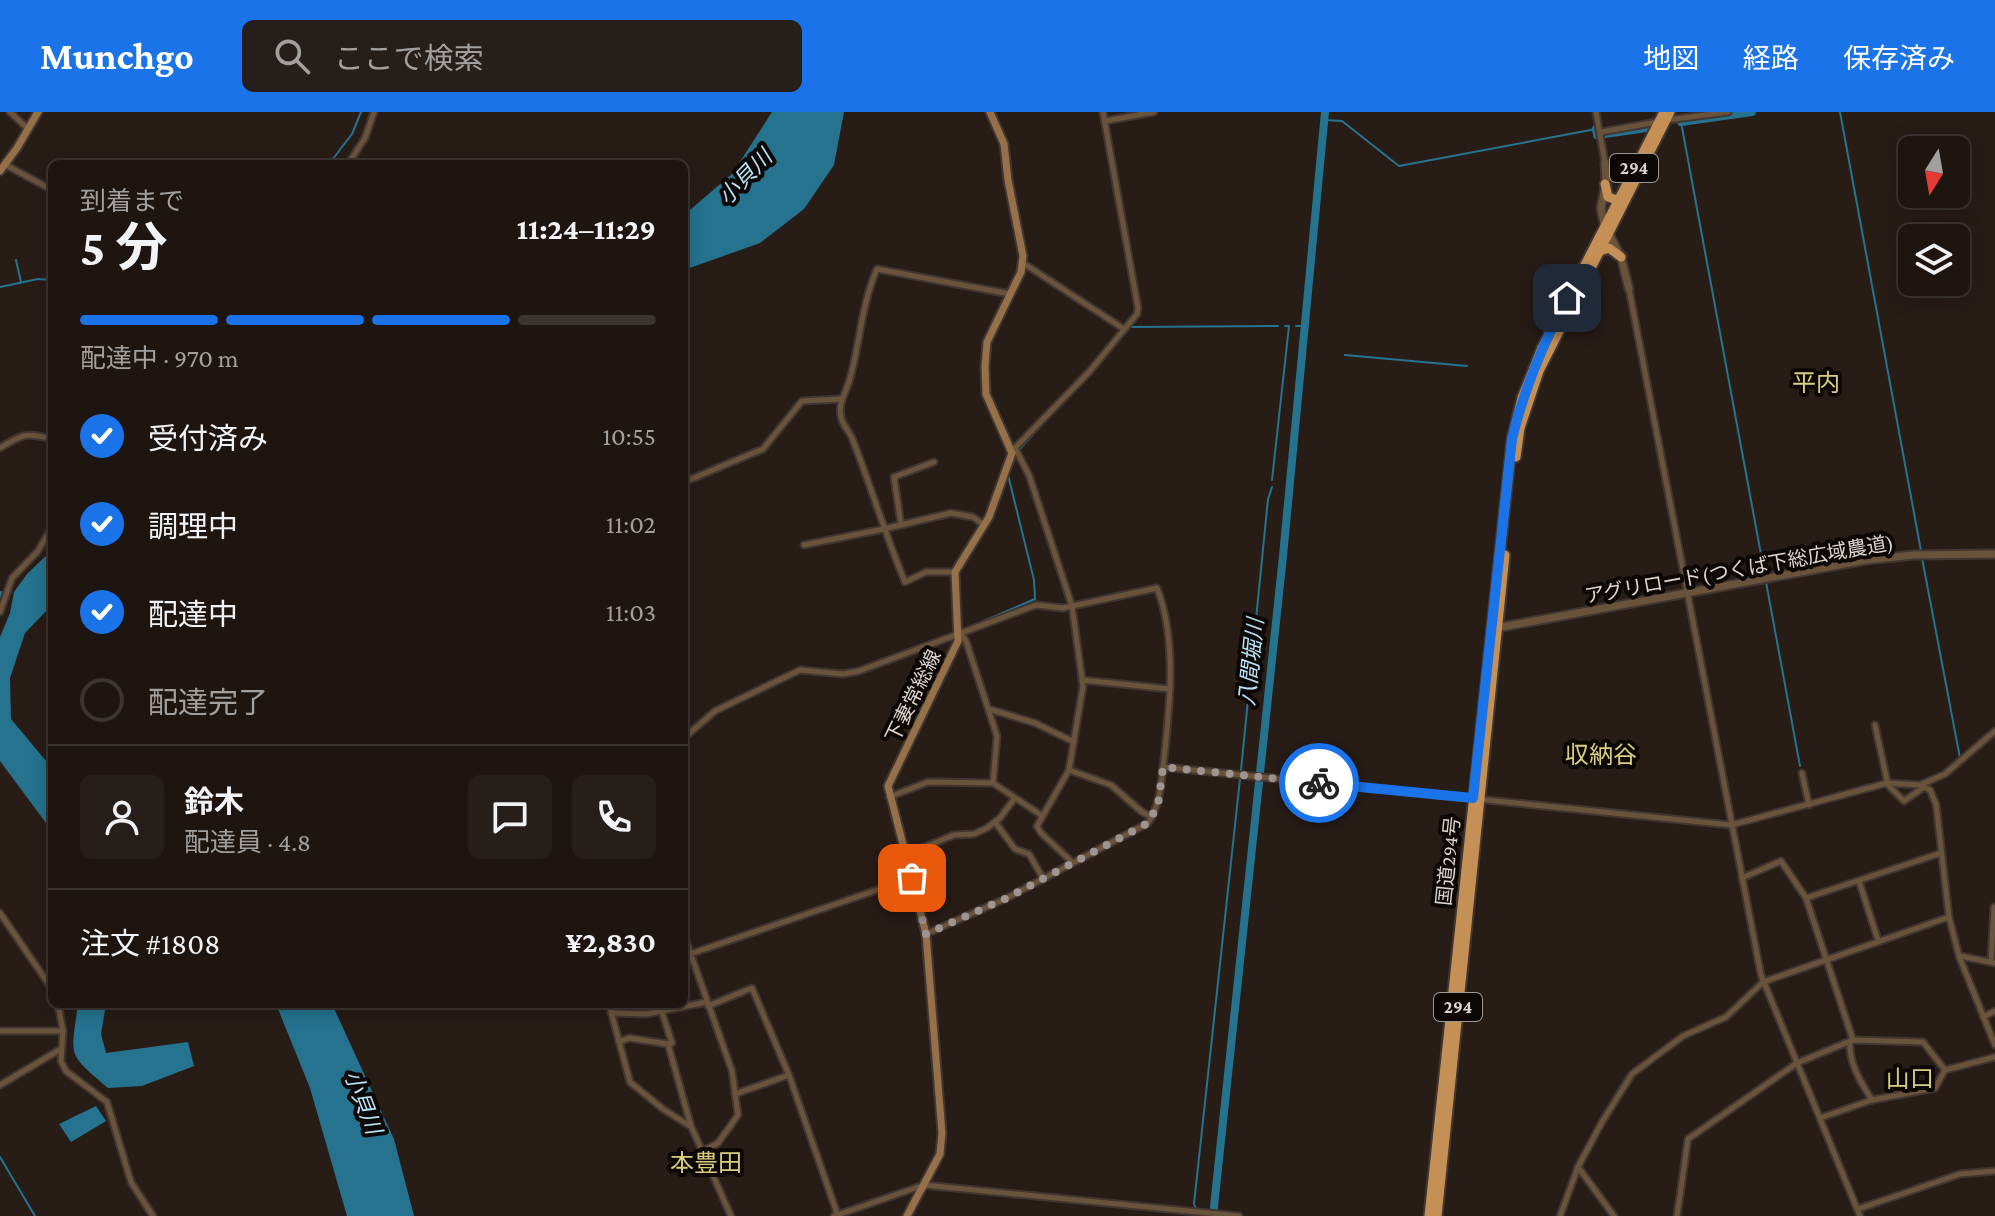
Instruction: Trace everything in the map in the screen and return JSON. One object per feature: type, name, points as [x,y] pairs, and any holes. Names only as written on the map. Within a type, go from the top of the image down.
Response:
[{"type":"highway","name":"国道294号","points":[[1493,628],[1524,414],[1545,358],[1600,251],[1617,200],[1665,117]]},
{"type":"highway","name":"国道294号","points":[[1437,1216],[1512,439],[1522,398],[1542,348],[1665,117]]},
{"type":"highway","points":[[1605,184],[1608,197],[1617,200]]},
{"type":"highway","points":[[1600,251],[1609,248],[1621,257]]},
{"type":"highway","name":"国道294号","points":[[1429,1216],[1476,799]]},
{"type":"main road","points":[[955,572],[984,525],[1014,450],[990,405],[985,383],[987,342],[1023,263],[1004,144],[990,112]]},
{"type":"main road","points":[[3,168],[36,113]]},
{"type":"main road","name":"下妻常総線","points":[[889,797],[888,786],[892,775],[958,641],[955,572]]},
{"type":"main road","points":[[889,797],[926,934],[942,1133],[940,1154],[907,1216]]},
{"type":"street","points":[[10,112],[28,129]]},
{"type":"street","points":[[351,160],[365,138],[374,112]]},
{"type":"street","points":[[1072,862],[1037,826],[1069,770],[1074,742],[1082,680],[1072,606],[1029,475],[1014,450],[1089,372],[1134,320],[1138,308],[1103,112]]},
{"type":"street","points":[[1105,121],[1154,112]]},
{"type":"street","points":[[1596,112],[1605,163],[1601,208],[1621,257],[1629,289],[1763,982],[1859,1213],[1960,1174],[1995,1171]]},
{"type":"street","points":[[1601,132],[1665,117],[1728,112]]},
{"type":"street","points":[[3,168],[48,188]]},
{"type":"street","points":[[1023,263],[1124,329]]},
{"type":"street","points":[[955,572],[926,572],[905,582],[852,437],[841,420],[841,399],[858,351],[861,326],[877,269],[1010,294]]},
{"type":"street","points":[[688,480],[763,449],[802,401],[841,399]]},
{"type":"street","points":[[0,448],[20,435],[30,433],[48,438]]},
{"type":"street","points":[[901,525],[894,477],[934,462]]},
{"type":"street","points":[[804,545],[951,513],[973,517],[984,525]]},
{"type":"street","points":[[0,612],[12,578],[38,551],[48,534]]},
{"type":"street","name":"アグリロード(つくば下総広域農道)","points":[[1493,628],[1866,560],[1964,553],[1995,554]]},
{"type":"street","points":[[688,735],[715,711],[800,670],[843,674],[859,671],[1036,605],[1063,608],[1157,588],[1167,620],[1170,718],[1158,805],[1148,823],[1007,898],[926,934]]},
{"type":"street","points":[[960,633],[966,641],[997,736],[993,783]]},
{"type":"street","points":[[1082,680],[1170,689]]},
{"type":"street","points":[[988,709],[1035,723],[1074,742]]},
{"type":"street","points":[[1875,725],[1887,783],[1904,801],[1922,786],[1945,774],[1995,731]]},
{"type":"street","points":[[1163,767],[1731,825],[1887,783],[1922,786],[1930,790],[1936,804],[1949,917],[1959,956],[1995,1045]]},
{"type":"street","points":[[1069,770],[1111,785],[1152,817]]},
{"type":"street","points":[[1802,773],[1809,805]]},
{"type":"street","points":[[889,797],[928,782],[993,783],[1041,815]]},
{"type":"street","points":[[905,855],[954,835],[974,834],[995,822],[1014,799]]},
{"type":"street","points":[[995,822],[1015,849],[1029,854],[1043,878]]},
{"type":"street","points":[[1806,898],[1941,853]]},
{"type":"street","points":[[1742,878],[1781,861],[1806,898],[1851,1041],[1849,1051],[1872,1100]]},
{"type":"street","points":[[690,954],[912,878]]},
{"type":"street","points":[[1859,881],[1878,940]]},
{"type":"street","points":[[1959,956],[1993,962],[1994,907]]},
{"type":"street","points":[[0,913],[48,983]]},
{"type":"street","points":[[1560,1216],[1578,1167],[1627,1078],[1683,1036],[1726,1017],[1763,982],[1949,917]]},
{"type":"street","points":[[688,948],[729,1061],[738,1115],[718,1143],[701,1152]]},
{"type":"street","points":[[688,1007],[708,1004],[752,988],[789,1075],[837,1216],[924,1185],[1239,1216]]},
{"type":"street","points":[[59,1008],[63,1031],[61,1061],[66,1071],[107,1102],[131,1182],[153,1216]]},
{"type":"street","points":[[610,1008],[630,1082],[663,1109],[691,1126]]},
{"type":"street","points":[[611,1013],[662,1012],[685,1008]]},
{"type":"street","points":[[1983,1017],[1995,1011]]},
{"type":"street","points":[[619,1042],[629,1038],[672,1043],[662,1012]]},
{"type":"street","points":[[0,1031],[63,1031]]},
{"type":"street","points":[[1677,1216],[1688,1139],[1797,1063],[1851,1041],[1923,1042],[1945,1070]]},
{"type":"street","points":[[668,1044],[691,1126],[731,1216]]},
{"type":"street","points":[[0,1085],[61,1049]]},
{"type":"street","points":[[1820,1118],[1872,1100],[1935,1088],[1945,1070],[1995,1057]]},
{"type":"street","points":[[735,1094],[789,1075]]},
{"type":"street","points":[[1578,1167],[1614,1216]]},
{"type":"water","name":"小貝川","points":[[772,112],[844,112],[834,165],[804,209],[760,243],[688,269],[688,212],[732,174]]},
{"type":"water","points":[[48,554],[48,609],[25,633],[10,678],[11,719],[48,763],[48,826],[0,761],[0,637],[10,613],[14,592]]},
{"type":"water","points":[[77,1008],[105,1008],[101,1034],[106,1053],[188,1042],[194,1066],[142,1086],[108,1088],[78,1060],[73,1045]]},
{"type":"water","name":"小貝川","points":[[278,1008],[334,1008],[394,1139],[414,1216],[347,1216],[310,1088]]},
{"type":"water","points":[[96,1106],[106,1121],[71,1142],[59,1124]]},
{"type":"waterway","points":[[332,160],[352,134],[361,112]]},
{"type":"waterway","name":"八間堀川","points":[[1213,1216],[1283,556],[1325,112]]},
{"type":"waterway","points":[[1681,122],[1752,112]]},
{"type":"waterway","points":[[1840,112],[1921,551]]},
{"type":"waterway","points":[[1325,120],[1342,121],[1399,166],[1596,129]]},
{"type":"waterway","points":[[1681,122],[1765,576]]},
{"type":"waterway","points":[[1605,134],[1646,128]]},
{"type":"waterway","points":[[1596,129],[1597,135]]},
{"type":"waterway","points":[[16,260],[21,282]]},
{"type":"waterway","points":[[0,287],[48,280]]},
{"type":"waterway","points":[[1092,373],[1130,327],[1278,326]]},
{"type":"waterway","points":[[1272,480],[1289,326],[1285,326]]},
{"type":"waterway","points":[[1296,326],[1304,326]]},
{"type":"waterway","points":[[1345,355],[1467,366]]},
{"type":"waterway","points":[[1011,466],[1019,450],[1046,420]]},
{"type":"waterway","points":[[967,628],[1035,599],[1034,580],[1008,475]]},
{"type":"waterway","points":[[1241,770],[1268,499],[1272,487]]},
{"type":"waterway","points":[[1922,558],[1960,758]]},
{"type":"waterway","points":[[1766,582],[1800,766]]},
{"type":"waterway","points":[[0,597],[1,592]]},
{"type":"waterway","points":[[1196,1209],[1194,1204],[1240,779]]},
{"type":"waterway","points":[[0,1157],[35,1216]]},
{"type":"way so far","points":[[912,878],[926,934],[1007,898],[1148,823],[1158,805],[1163,767],[1319,783]]},
{"type":"district","name":"平内","points":[[1816,382]]},
{"type":"district","name":"収納谷","points":[[1601,754]]},
{"type":"district","name":"山口","points":[[1910,1078]]},
{"type":"district","name":"本豊田","points":[[706,1162]]},
{"type":"route","points":[[1319,783],[1473,798],[1512,439],[1522,398],[1567,298]]}]
